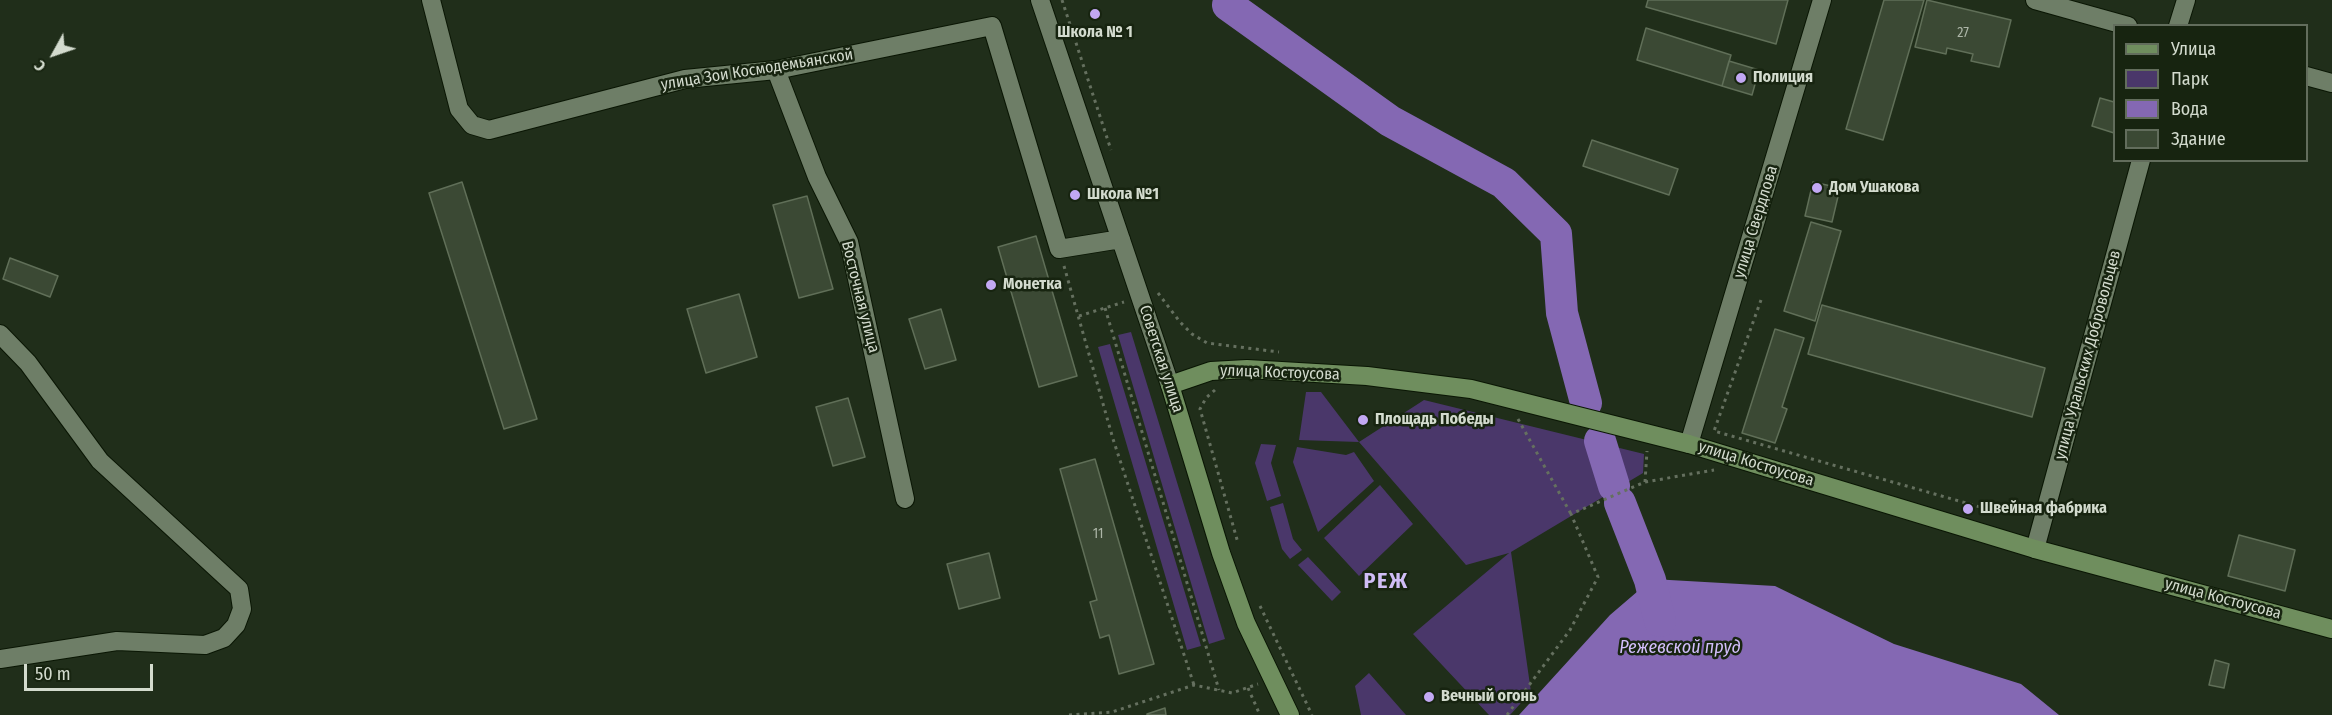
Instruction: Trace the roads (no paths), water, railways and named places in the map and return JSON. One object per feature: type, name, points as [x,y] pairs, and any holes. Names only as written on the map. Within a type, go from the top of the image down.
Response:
[{"type":"main road","name":"улица Костоусова","points":[[1170,385],[1211,371],[1247,369],[1367,376],[1471,389],[1689,444],[1732,447],[2035,549],[2332,629]]},
{"type":"main road","name":"Советская улица","points":[[1170,385],[1246,623],[1290,715]]},
{"type":"street","name":"улица Зои Космодемьянской","points":[[431,0],[459,109],[472,125],[489,130],[685,79],[776,70],[992,26],[1059,249],[1120,239]]},
{"type":"street","name":"Советская улица","points":[[1040,0],[1170,385]]},
{"type":"street","name":"улица Свердлова","points":[[1689,444],[1822,0]]},
{"type":"street","points":[[2035,0],[2121,24]]},
{"type":"street","points":[[2179,24],[2186,0]]},
{"type":"street","name":"Восточная улица","points":[[776,70],[817,177],[849,242],[905,499]]},
{"type":"street","points":[[2308,76],[2332,83]]},
{"type":"street","name":"улица Уральских Добровольцев","points":[[2035,549],[2140,162]]},
{"type":"street","points":[[0,334],[28,363],[99,461],[239,589],[242,609],[236,625],[224,639],[205,645],[117,641],[0,658]]},
{"type":"water","name":"Режевской пруд","points":[[1652,579],[1775,586],[1894,644],[2021,684],[2059,715],[1519,715],[1610,615]]},
{"type":"waterway","points":[[1228,5],[1390,121],[1504,183],[1556,234],[1562,313],[1586,403]]},
{"type":"waterway","points":[[1600,441],[1614,486]]},
{"type":"waterway","points":[[1620,503],[1650,580],[1660,621]]},
{"type":"place","name":"Школа № 1","points":[[1095,14]]},
{"type":"place","name":"Полиция","points":[[1741,78]]},
{"type":"place","name":"Дом Ушакова","points":[[1817,188]]},
{"type":"place","name":"Школа №1","points":[[1075,195]]},
{"type":"place","name":"Монетка","points":[[991,285]]},
{"type":"place","name":"Площадь Победы","points":[[1363,420]]},
{"type":"place","name":"Швейная фабрика","points":[[1968,509]]},
{"type":"place","name":"Вечный огонь","points":[[1429,697]]},
{"type":"district","name":"РЕЖ","points":[[1386,582]]}]
